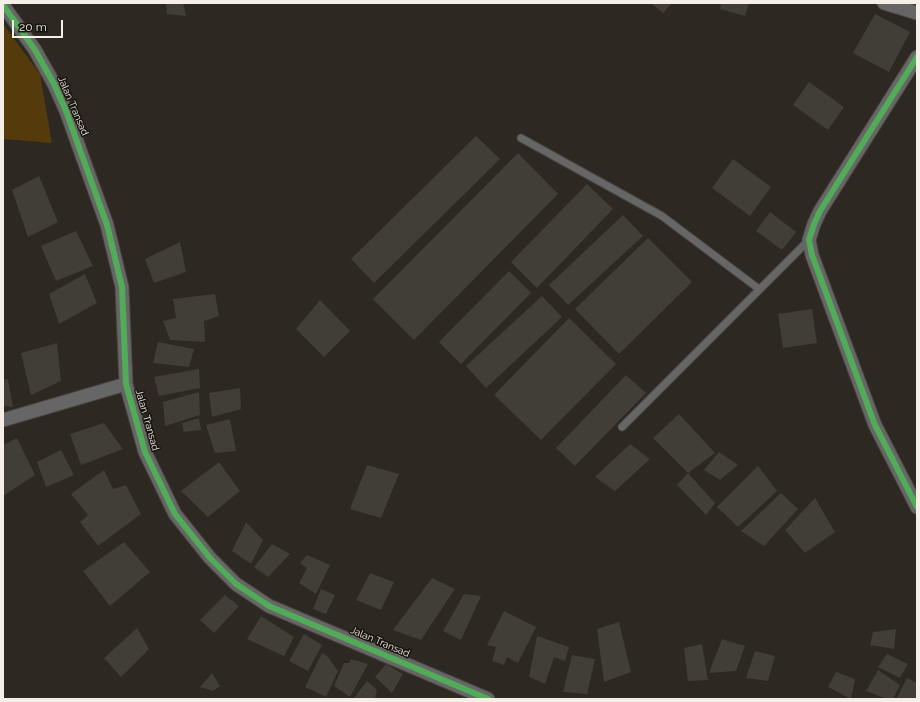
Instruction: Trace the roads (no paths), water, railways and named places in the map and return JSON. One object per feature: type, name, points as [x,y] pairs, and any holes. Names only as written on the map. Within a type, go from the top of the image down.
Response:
[{"type":"street","points":[[884,3],[917,13]]},
{"type":"street","name":"Jalan Transad","points":[[3,5],[35,50],[54,84],[66,111],[107,225],[122,287],[126,384],[145,452],[175,514],[210,558],[236,584],[269,606],[488,699]]},
{"type":"street","points":[[917,56],[820,211],[809,240],[812,255],[875,425],[917,507]]},
{"type":"street","points":[[3,420],[126,384]]},
{"type":"lane","points":[[521,138],[662,216],[760,290]]},
{"type":"lane","points":[[622,427],[809,240]]}]
